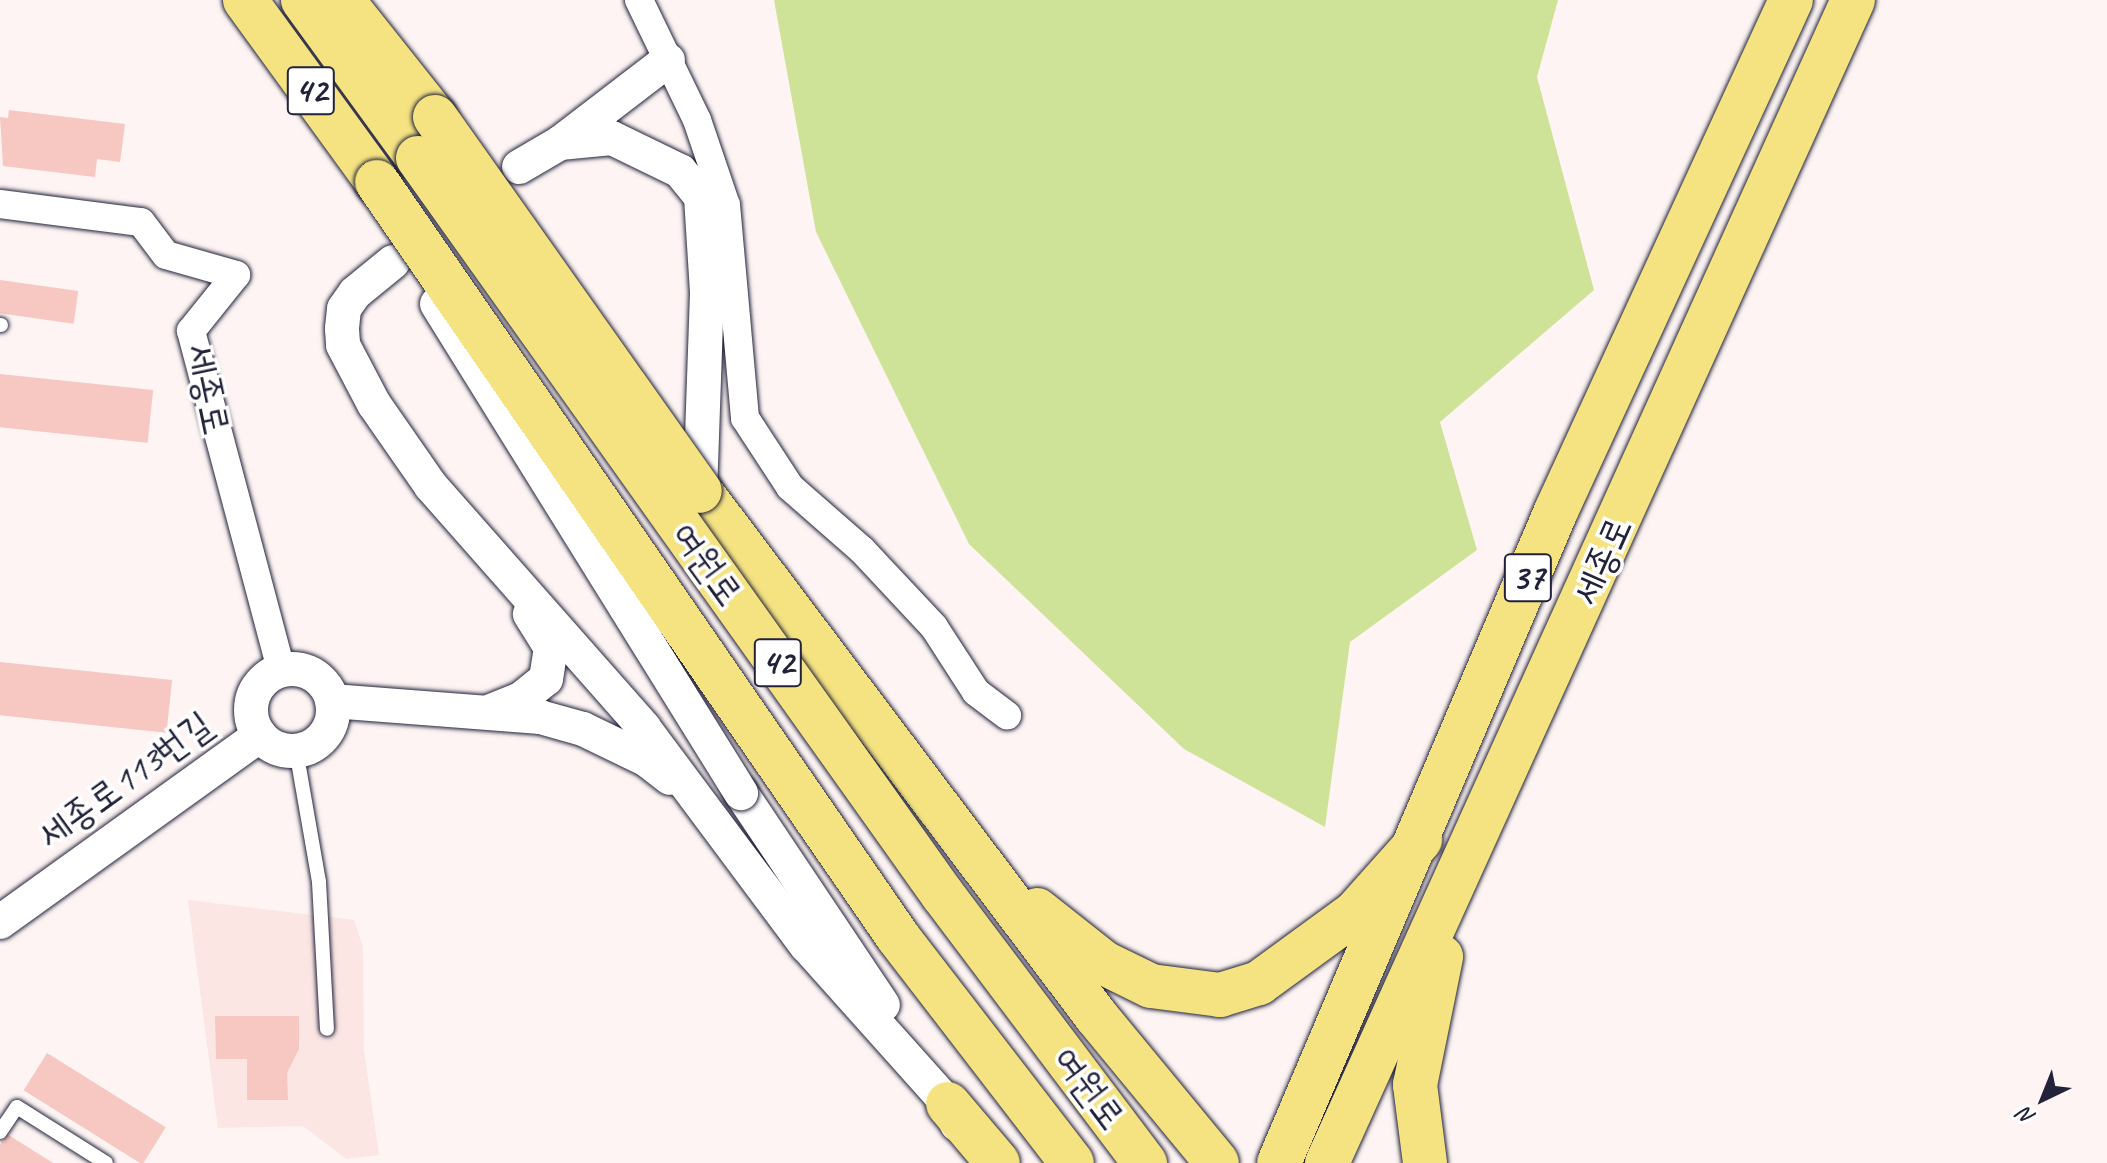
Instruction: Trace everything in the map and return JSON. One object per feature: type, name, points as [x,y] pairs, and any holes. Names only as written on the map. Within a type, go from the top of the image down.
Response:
[{"type":"main road","name":"여원로","points":[[245,0],[377,182],[898,937],[1072,1163]]},
{"type":"main road","name":"여원로","points":[[303,0],[943,895],[1145,1163]]},
{"type":"main road","points":[[342,0],[435,117],[700,491],[948,823],[1096,1016],[1217,1163]]},
{"type":"main road","name":"세종로","points":[[1279,1163],[1420,840],[1556,511],[1791,0]]},
{"type":"main road","name":"세종로","points":[[1327,1163],[1853,0]]},
{"type":"main road","points":[[948,823],[1054,927],[1104,963],[1151,986],[1186,994],[1220,995],[1259,983],[1355,913],[1420,840]]},
{"type":"main road","name":"37","points":[[1425,1163],[1415,1085],[1457,881]]},
{"type":"main road","points":[[1096,1016],[1193,1163]]},
{"type":"main road","points":[[948,1104],[998,1163]]},
{"type":"street","points":[[639,0],[697,120],[726,205],[745,418],[790,487],[862,550],[934,627],[976,692],[1007,715]]},
{"type":"street","points":[[519,167],[560,143],[668,60]]},
{"type":"street","points":[[697,120],[707,293],[700,491]]},
{"type":"street","points":[[560,143],[612,138],[680,171],[701,197]]},
{"type":"street","points":[[377,182],[403,248],[741,793],[988,1163]]},
{"type":"street","name":"세종로","points":[[0,204],[141,222],[166,255],[236,275],[191,331],[281,670]]},
{"type":"street","points":[[393,262],[344,309],[343,345],[374,404],[431,486],[510,582],[573,643],[704,806],[806,945],[948,1104],[974,1163]]},
{"type":"street","points":[[491,711],[521,699],[546,679],[551,648],[510,582]]},
{"type":"street","points":[[281,670],[308,672],[319,678],[332,701],[333,715],[321,739],[296,750],[283,750],[260,735],[251,710],[254,697],[269,676],[281,670]]},
{"type":"street","points":[[332,701],[491,711],[583,729],[647,760],[704,806]]},
{"type":"street","name":"세종로113번길","points":[[0,922],[260,735]]},
{"type":"lane","points":[[296,750],[319,882],[327,1029]]},
{"type":"lane","points":[[0,1132],[17,1107],[106,1163]]},
{"type":"shaded area","points":[[188,900],[354,920],[363,947],[364,1050],[379,1155],[346,1159],[303,1126],[218,1128]]},
{"type":"green space","points":[[774,0],[1558,0],[1537,77],[1594,290],[1440,422],[1477,550],[1350,642],[1325,827],[1184,749],[969,544],[816,232]]},
{"type":"building","points":[[9,110],[125,124],[120,162],[97,159],[95,177],[3,166],[0,117],[8,118]]},
{"type":"building","points":[[0,280],[78,291],[74,324],[0,313]]},
{"type":"building","points":[[0,374],[153,390],[148,443],[0,427]]},
{"type":"building","points":[[0,662],[172,680],[167,733],[0,715]]},
{"type":"building","points":[[215,1016],[299,1016],[299,1049],[287,1073],[288,1100],[247,1100],[247,1059],[216,1059]]},
{"type":"building","points":[[47,1053],[166,1127],[143,1163],[140,1163],[24,1090]]},
{"type":"building","points":[[7,1134],[53,1163],[0,1163],[0,1145]]}]
